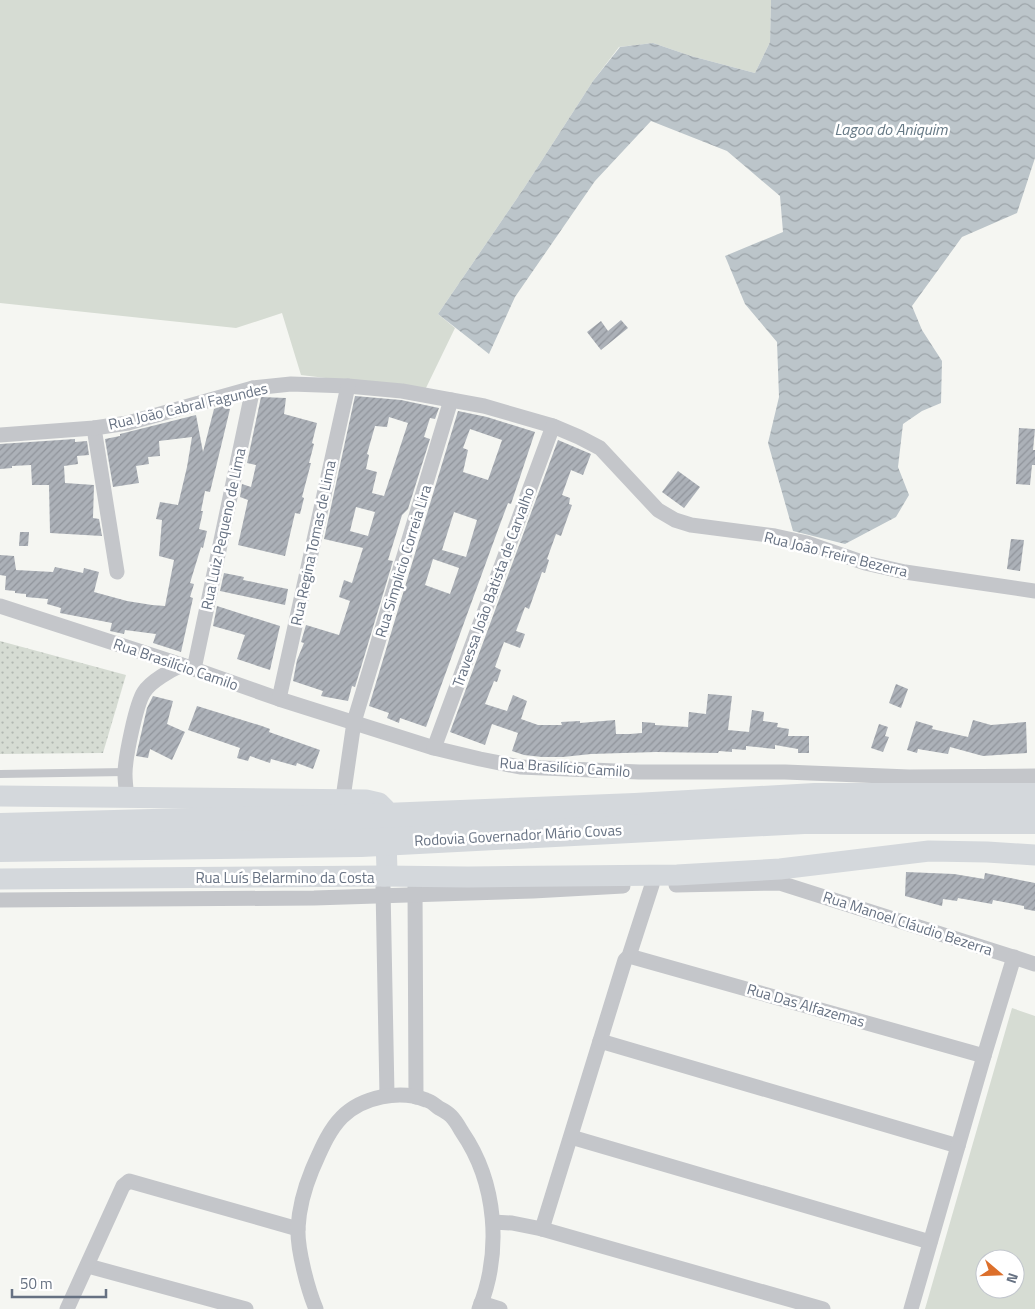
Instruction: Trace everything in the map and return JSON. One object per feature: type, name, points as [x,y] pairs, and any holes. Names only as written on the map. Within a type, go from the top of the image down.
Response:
[{"type":"highway","name":"Rodovia Governador Mário Covas","points":[[10,837],[385,817],[806,798],[1035,797]]},
{"type":"highway","name":"Rodovia Governador Mário Covas","points":[[10,837],[361,843],[812,820],[1035,820]]},
{"type":"main road","name":"Rua Luís Belarmino da Costa","points":[[0,796],[343,798],[366,800],[379,803],[384,809],[387,870],[383,886],[0,879]]},
{"type":"main road","points":[[383,886],[720,873],[780,869],[929,851],[1035,855]]},
{"type":"street","name":"Rua João Cabral Fagundes","points":[[0,435],[94,428],[128,423],[252,388],[291,384],[348,386],[402,391],[484,406],[553,426],[579,437]]},
{"type":"street","name":"Rua Regina Tomas de Lima","points":[[278,699],[348,386]]},
{"type":"street","name":"Rua Luiz Pequeno de Lima","points":[[188,667],[252,388]]},
{"type":"street","name":"Rua Simplicio Correia Lira","points":[[343,798],[354,722],[451,400]]},
{"type":"street","name":"Travessa João Batista de Carvalho","points":[[434,748],[553,426]]},
{"type":"street","points":[[94,428],[117,572]]},
{"type":"street","name":"Rua João Freire Bezerra","points":[[579,437],[600,448],[658,510],[675,520],[712,529],[775,536],[807,543],[865,563],[905,572],[1034,587]]},
{"type":"street","name":"Rua Brasilício Camilo","points":[[0,606],[188,667],[278,699],[434,748],[480,760],[520,767],[639,772],[785,772],[909,777],[1035,776]]},
{"type":"street","points":[[127,797],[125,772],[134,719],[144,692],[167,672],[188,667]]},
{"type":"street","name":"Rua Manoel Cláudio Bezerra","points":[[415,886],[532,891],[608,886],[780,883],[1035,964]]},
{"type":"street","points":[[542,1229],[625,960],[629,956],[652,885]]},
{"type":"street","points":[[0,900],[314,898],[383,886],[387,1095]]},
{"type":"street","points":[[415,886],[416,1097]]},
{"type":"street","name":"Rua Das Alfazemas","points":[[629,956],[984,1056]]},
{"type":"street","points":[[911,1309],[1014,957]]},
{"type":"street","points":[[600,1041],[958,1146]]},
{"type":"street","points":[[313,1308],[303,1266],[298,1229],[306,1186],[323,1144],[342,1117],[359,1105],[387,1095],[408,1095],[427,1100],[451,1115],[473,1149],[487,1184],[493,1222],[492,1258],[480,1306],[500,1309]]},
{"type":"street","points":[[571,1137],[930,1242]]},
{"type":"street","points":[[67,1309],[123,1186],[129,1181],[298,1229]]},
{"type":"street","points":[[493,1222],[512,1223],[542,1229],[823,1309]]},
{"type":"street","points":[[88,1266],[246,1309]]},
{"type":"lane","points":[[0,774],[125,772]]},
{"type":"shaded area","points":[[0,0],[771,0],[770,42],[755,73],[691,56],[653,43],[619,47],[593,81],[524,188],[438,314],[455,328],[425,390],[301,375],[282,313],[236,328],[0,303]]},
{"type":"shaded area","points":[[0,641],[126,675],[103,753],[0,754]]},
{"type":"shaded area","points":[[1012,1008],[1035,1016],[1035,1309],[925,1309]]},
{"type":"water","name":"Lagoa do Aniquim","points":[[771,0],[1035,0],[1035,158],[1017,213],[962,237],[912,306],[922,330],[942,361],[941,403],[922,411],[903,424],[898,467],[909,495],[896,517],[845,544],[793,531],[768,443],[779,397],[777,342],[745,304],[725,256],[783,232],[780,196],[727,151],[651,121],[595,181],[515,297],[489,354],[438,314],[524,188],[593,81],[620,47],[653,43],[691,56],[755,73],[770,42]]},
{"type":"building","points":[[621,320],[628,328],[601,350],[587,332],[601,321],[608,331]]},
{"type":"building","points":[[355,396],[401,400],[439,408],[435,419],[430,418],[424,437],[430,439],[408,509],[402,515],[388,560],[393,561],[355,687],[352,686],[348,701],[321,696],[323,691],[293,681],[297,660],[304,643],[301,642],[306,625],[339,635],[350,601],[339,597],[344,580],[352,583],[363,548],[324,539]],"holes":[[[389,417],[408,423],[384,496],[372,493],[377,472],[366,469],[369,455],[367,454],[375,426],[387,427]],[[356,507],[375,512],[368,536],[350,531]]]},
{"type":"building","points":[[261,397],[286,398],[284,414],[317,423],[309,463],[311,463],[302,497],[304,498],[300,514],[295,513],[285,556],[238,545],[248,500],[240,497],[242,484],[251,487],[256,465],[247,463]]},
{"type":"building","points":[[222,406],[230,409],[210,492],[205,491],[199,529],[207,531],[190,583],[194,584],[190,597],[193,598],[181,652],[153,643],[156,634],[125,630],[124,634],[110,631],[112,623],[60,613],[61,608],[47,604],[48,599],[26,597],[26,594],[5,590],[6,576],[0,575],[0,555],[14,556],[16,570],[53,572],[55,567],[83,573],[84,568],[99,572],[94,592],[127,601],[165,606],[174,560],[159,556],[162,520],[156,519],[160,502],[178,505],[192,437],[159,441],[160,456],[148,457],[149,464],[136,466],[139,483],[113,487],[105,439],[196,415],[203,452],[214,409]]},
{"type":"building","points":[[458,411],[487,417],[535,432],[511,504],[508,503],[426,727],[400,718],[399,723],[387,718],[389,713],[369,706]],"holes":[[[470,429],[502,440],[488,480],[463,472],[468,450],[463,448]],[[454,512],[477,520],[466,557],[442,550]],[[433,559],[459,568],[450,594],[425,585]]]},
{"type":"building","points":[[1019,428],[1035,429],[1033,450],[1035,450],[1035,465],[1032,465],[1030,485],[1016,484]]},
{"type":"building","points":[[75,439],[75,442],[87,441],[89,455],[77,456],[78,464],[64,466],[65,483],[94,485],[93,518],[99,519],[102,536],[50,533],[49,485],[32,485],[31,465],[0,469],[0,444]]},
{"type":"building","points":[[558,440],[591,454],[583,475],[571,470],[562,495],[570,498],[569,504],[572,505],[561,536],[556,534],[547,559],[549,560],[545,573],[542,572],[529,609],[525,607],[516,631],[525,634],[520,648],[504,642],[495,667],[501,670],[497,682],[494,681],[485,704],[507,711],[513,695],[527,701],[521,719],[538,725],[562,725],[561,722],[580,721],[580,723],[615,720],[616,734],[630,734],[642,733],[642,722],[655,723],[655,725],[688,727],[689,712],[706,714],[708,694],[732,696],[728,730],[749,732],[752,710],[764,712],[763,721],[778,723],[777,727],[789,729],[788,736],[809,736],[809,753],[798,753],[798,749],[775,745],[775,749],[746,746],[746,750],[732,749],[732,752],[719,751],[718,753],[656,752],[542,757],[524,755],[512,751],[518,733],[492,724],[485,745],[450,732]]},
{"type":"building","points":[[678,471],[700,487],[684,508],[662,492]]},
{"type":"building","points":[[20,532],[29,532],[28,546],[19,546]]},
{"type":"building","points":[[1011,539],[1024,540],[1020,571],[1007,569]]},
{"type":"building","points":[[224,573],[244,577],[243,580],[288,589],[285,605],[220,591]]},
{"type":"building","points":[[217,606],[280,626],[270,670],[237,659],[245,635],[213,626]]},
{"type":"building","points":[[896,684],[908,689],[901,708],[889,703]]},
{"type":"building","points":[[153,696],[173,701],[167,724],[185,732],[172,760],[150,749],[148,758],[136,756],[147,708]]},
{"type":"building","points":[[197,706],[262,726],[270,729],[269,732],[320,750],[313,769],[297,763],[296,766],[271,759],[270,763],[250,756],[248,761],[237,758],[240,748],[188,730]]},
{"type":"building","points":[[973,720],[991,725],[1026,722],[1027,753],[983,756],[950,747],[948,754],[918,749],[917,753],[907,750],[916,721],[933,726],[932,729],[968,737]]},
{"type":"building","points":[[879,724],[888,727],[885,736],[889,737],[883,752],[871,748]]},
{"type":"building","points":[[906,872],[954,874],[984,879],[985,873],[1035,883],[1035,911],[1024,909],[1024,906],[993,900],[992,904],[958,898],[957,901],[943,899],[942,906],[905,896]]}]
